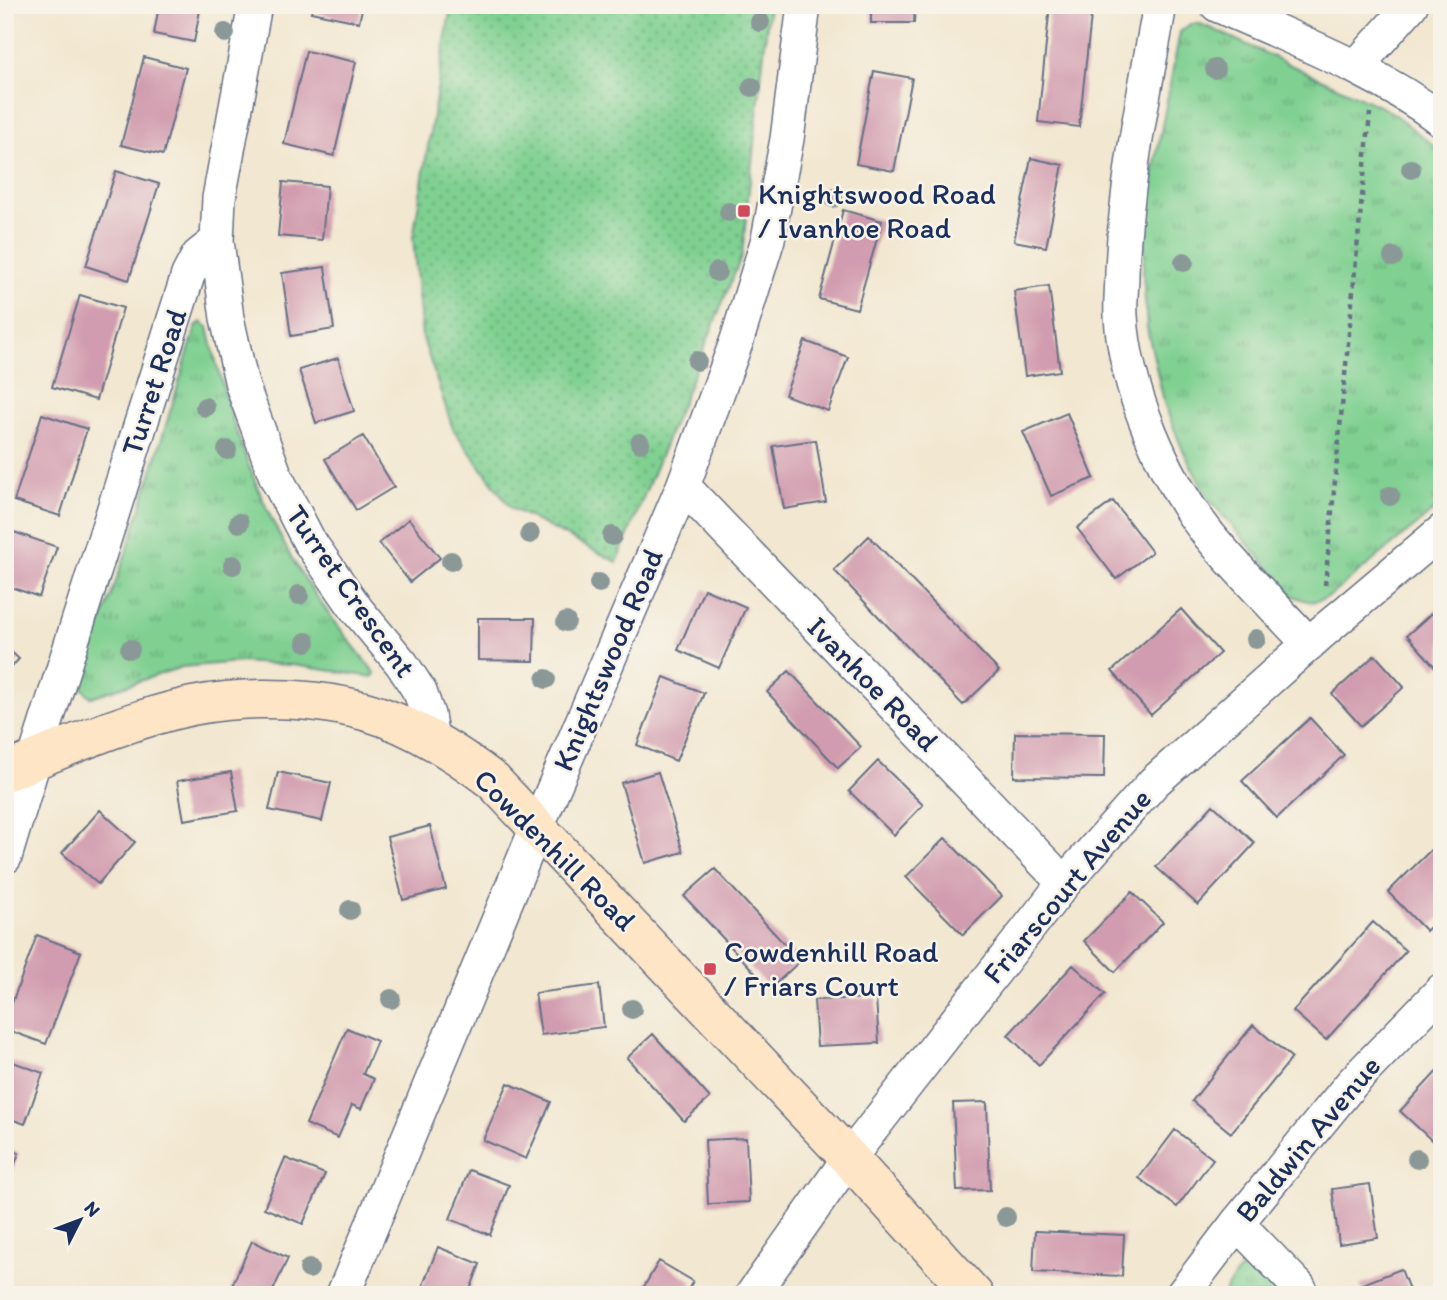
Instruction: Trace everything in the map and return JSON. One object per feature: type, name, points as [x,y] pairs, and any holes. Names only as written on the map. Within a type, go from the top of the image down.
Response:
[{"type":"street","points":[[217,241],[219,198],[255,5]]},
{"type":"street","name":"Knightswood Road","points":[[342,1295],[683,486],[737,340],[768,239],[787,139],[804,5]]},
{"type":"street","points":[[1160,5],[1123,234],[1121,316],[1132,381],[1152,439],[1179,489],[1208,533],[1315,639]]},
{"type":"street","points":[[1217,5],[1365,72],[1415,100],[1442,120]]},
{"type":"street","points":[[1365,72],[1410,5]]},
{"type":"street","name":"Turret Crescent","points":[[217,241],[228,318],[242,385],[276,477],[309,541],[357,610],[402,664],[420,692],[432,739]]},
{"type":"street","name":"Turret Road","points":[[5,857],[19,766],[188,275],[198,256],[217,241]]},
{"type":"street","name":"Ivanhoe Road","points":[[683,486],[1064,883]]},
{"type":"street","name":"Friarscourt Avenue","points":[[752,1295],[849,1158],[1064,883],[1154,782],[1442,531]]},
{"type":"street","name":"Cowdenhill Road","points":[[19,766],[89,737],[149,717],[194,705],[246,700],[290,700],[341,706],[382,717],[432,739],[459,755],[493,781],[849,1158],[974,1295]]},
{"type":"street","name":"Baldwin Avenue","points":[[1182,1295],[1237,1223],[1352,1083],[1442,990]]},
{"type":"street","points":[[1237,1223],[1299,1287],[1303,1295]]},
{"type":"path","points":[[1315,639],[1365,72]]},
{"type":"green space","points":[[451,5],[769,5],[742,255],[617,562],[511,508],[453,429],[422,336],[413,238]]},
{"type":"green space","points":[[1190,24],[1201,24],[1215,30],[1390,111],[1442,152],[1442,504],[1330,596],[1315,601],[1292,595],[1207,497],[1182,448],[1165,406],[1147,328],[1143,273],[1147,205],[1180,32]]},
{"type":"green space","points":[[201,322],[208,327],[238,437],[270,516],[303,576],[375,673],[373,677],[292,665],[238,662],[182,667],[91,697],[82,688],[81,681],[132,536],[196,327]]},
{"type":"green space","points":[[1240,1269],[1263,1275],[1278,1295],[1222,1295]]},
{"type":"building","points":[[159,5],[201,5],[194,42],[154,34]]},
{"type":"building","points":[[313,5],[363,5],[359,22],[311,12]]},
{"type":"building","points":[[871,5],[915,5],[914,23],[871,23]]},
{"type":"building","points":[[1050,5],[1092,7],[1079,127],[1038,122]]},
{"type":"building","points":[[306,51],[356,62],[334,156],[284,144]]},
{"type":"building","points":[[144,57],[186,68],[163,155],[121,145]]},
{"type":"building","points":[[874,71],[912,78],[894,171],[856,164]]},
{"type":"building","points":[[1031,158],[1063,165],[1046,247],[1014,241]]},
{"type":"building","points":[[116,171],[159,184],[129,280],[86,266]]},
{"type":"building","points":[[283,182],[327,186],[322,240],[278,236]]},
{"type":"building","points":[[843,210],[882,221],[857,309],[819,299]]},
{"type":"building","points":[[325,267],[334,329],[291,336],[282,273]]},
{"type":"building","points":[[1049,286],[1060,371],[1025,376],[1014,291]]},
{"type":"building","points":[[80,295],[123,308],[96,400],[52,387]]},
{"type":"building","points":[[805,341],[848,357],[828,411],[785,395]]},
{"type":"building","points":[[338,358],[354,411],[316,423],[299,370]]},
{"type":"building","points":[[1067,413],[1094,478],[1051,496],[1023,432]]},
{"type":"building","points":[[42,414],[87,429],[60,516],[14,501]]},
{"type":"building","points":[[363,436],[394,487],[356,510],[325,459]]},
{"type":"building","points":[[816,440],[826,502],[784,509],[773,446]]},
{"type":"building","points":[[1113,501],[1152,552],[1116,579],[1077,528]]},
{"type":"building","points":[[409,519],[440,558],[410,582],[379,543]]},
{"type":"building","points":[[11,531],[57,547],[39,597],[5,585],[5,547]]},
{"type":"building","points":[[869,536],[999,671],[963,705],[834,570]]},
{"type":"building","points":[[704,589],[746,607],[719,668],[678,650]]},
{"type":"building","points":[[1442,604],[1442,663],[1436,668],[1407,635]]},
{"type":"building","points":[[1181,609],[1220,653],[1151,715],[1112,671]]},
{"type":"building","points":[[478,618],[535,618],[534,661],[478,660]]},
{"type":"building","points":[[5,646],[19,659],[5,674]]},
{"type":"building","points":[[1375,655],[1404,687],[1361,726],[1332,694]]},
{"type":"building","points":[[789,671],[861,747],[838,768],[767,692]]},
{"type":"building","points":[[664,677],[704,693],[676,761],[637,745]]},
{"type":"building","points":[[1310,718],[1344,755],[1277,818],[1242,781]]},
{"type":"building","points":[[1015,733],[1105,734],[1104,778],[1014,777]]},
{"type":"building","points":[[878,761],[923,805],[894,835],[849,791]]},
{"type":"building","points":[[231,772],[238,811],[184,820],[177,781]]},
{"type":"building","points":[[278,772],[331,783],[322,821],[269,810]]},
{"type":"building","points":[[658,772],[683,852],[645,863],[621,783]]},
{"type":"building","points":[[1213,805],[1255,843],[1198,905],[1156,867]]},
{"type":"building","points":[[100,810],[135,842],[98,884],[62,853]]},
{"type":"building","points":[[430,826],[446,889],[403,900],[387,837]]},
{"type":"building","points":[[945,838],[1002,896],[963,935],[906,877]]},
{"type":"building","points":[[1442,839],[1442,916],[1426,931],[1388,892]]},
{"type":"building","points":[[715,869],[800,961],[770,989],[684,896]]},
{"type":"building","points":[[1132,892],[1163,922],[1115,972],[1084,941]]},
{"type":"building","points":[[1373,922],[1406,951],[1326,1040],[1293,1011]]},
{"type":"building","points":[[37,935],[81,952],[46,1044],[5,1029],[5,1022]]},
{"type":"building","points":[[1073,965],[1105,994],[1039,1065],[1008,1035]]},
{"type":"building","points":[[599,985],[604,1027],[541,1035],[535,993]]},
{"type":"building","points":[[876,998],[879,1043],[817,1046],[814,1000]]},
{"type":"building","points":[[1253,1025],[1292,1058],[1231,1133],[1192,1101]]},
{"type":"building","points":[[347,1028],[377,1041],[363,1074],[374,1079],[361,1109],[352,1105],[338,1138],[306,1124]]},
{"type":"building","points":[[653,1034],[710,1098],[684,1121],[627,1058]]},
{"type":"building","points":[[5,1059],[43,1073],[25,1124],[5,1117]]},
{"type":"building","points":[[1442,1066],[1442,1150],[1400,1111]]},
{"type":"building","points":[[508,1083],[551,1102],[526,1159],[483,1140]]},
{"type":"building","points":[[987,1102],[990,1190],[957,1191],[953,1103]]},
{"type":"building","points":[[1175,1130],[1213,1159],[1177,1207],[1139,1178]]},
{"type":"building","points":[[746,1138],[749,1202],[708,1204],[705,1140]]},
{"type":"building","points":[[5,1147],[19,1153],[6,1189],[5,1189]]},
{"type":"building","points":[[285,1158],[325,1174],[303,1224],[264,1208]]},
{"type":"building","points":[[469,1170],[509,1185],[490,1235],[450,1219]]},
{"type":"building","points":[[1370,1184],[1378,1238],[1339,1244],[1332,1189]]},
{"type":"building","points":[[1035,1231],[1124,1235],[1122,1276],[1033,1272]]},
{"type":"building","points":[[252,1241],[288,1258],[271,1295],[241,1295],[230,1290]]},
{"type":"building","points":[[438,1247],[480,1264],[468,1295],[419,1295]]},
{"type":"building","points":[[659,1261],[693,1281],[685,1295],[639,1295]]},
{"type":"building","points":[[1401,1269],[1411,1295],[1364,1295],[1360,1285]]},
{"type":"place","name":"Knightswood Road / Ivanhoe Road","points":[[744,211]]},
{"type":"place","name":"Cowdenhill Road / Friars Court","points":[[710,969]]}]
